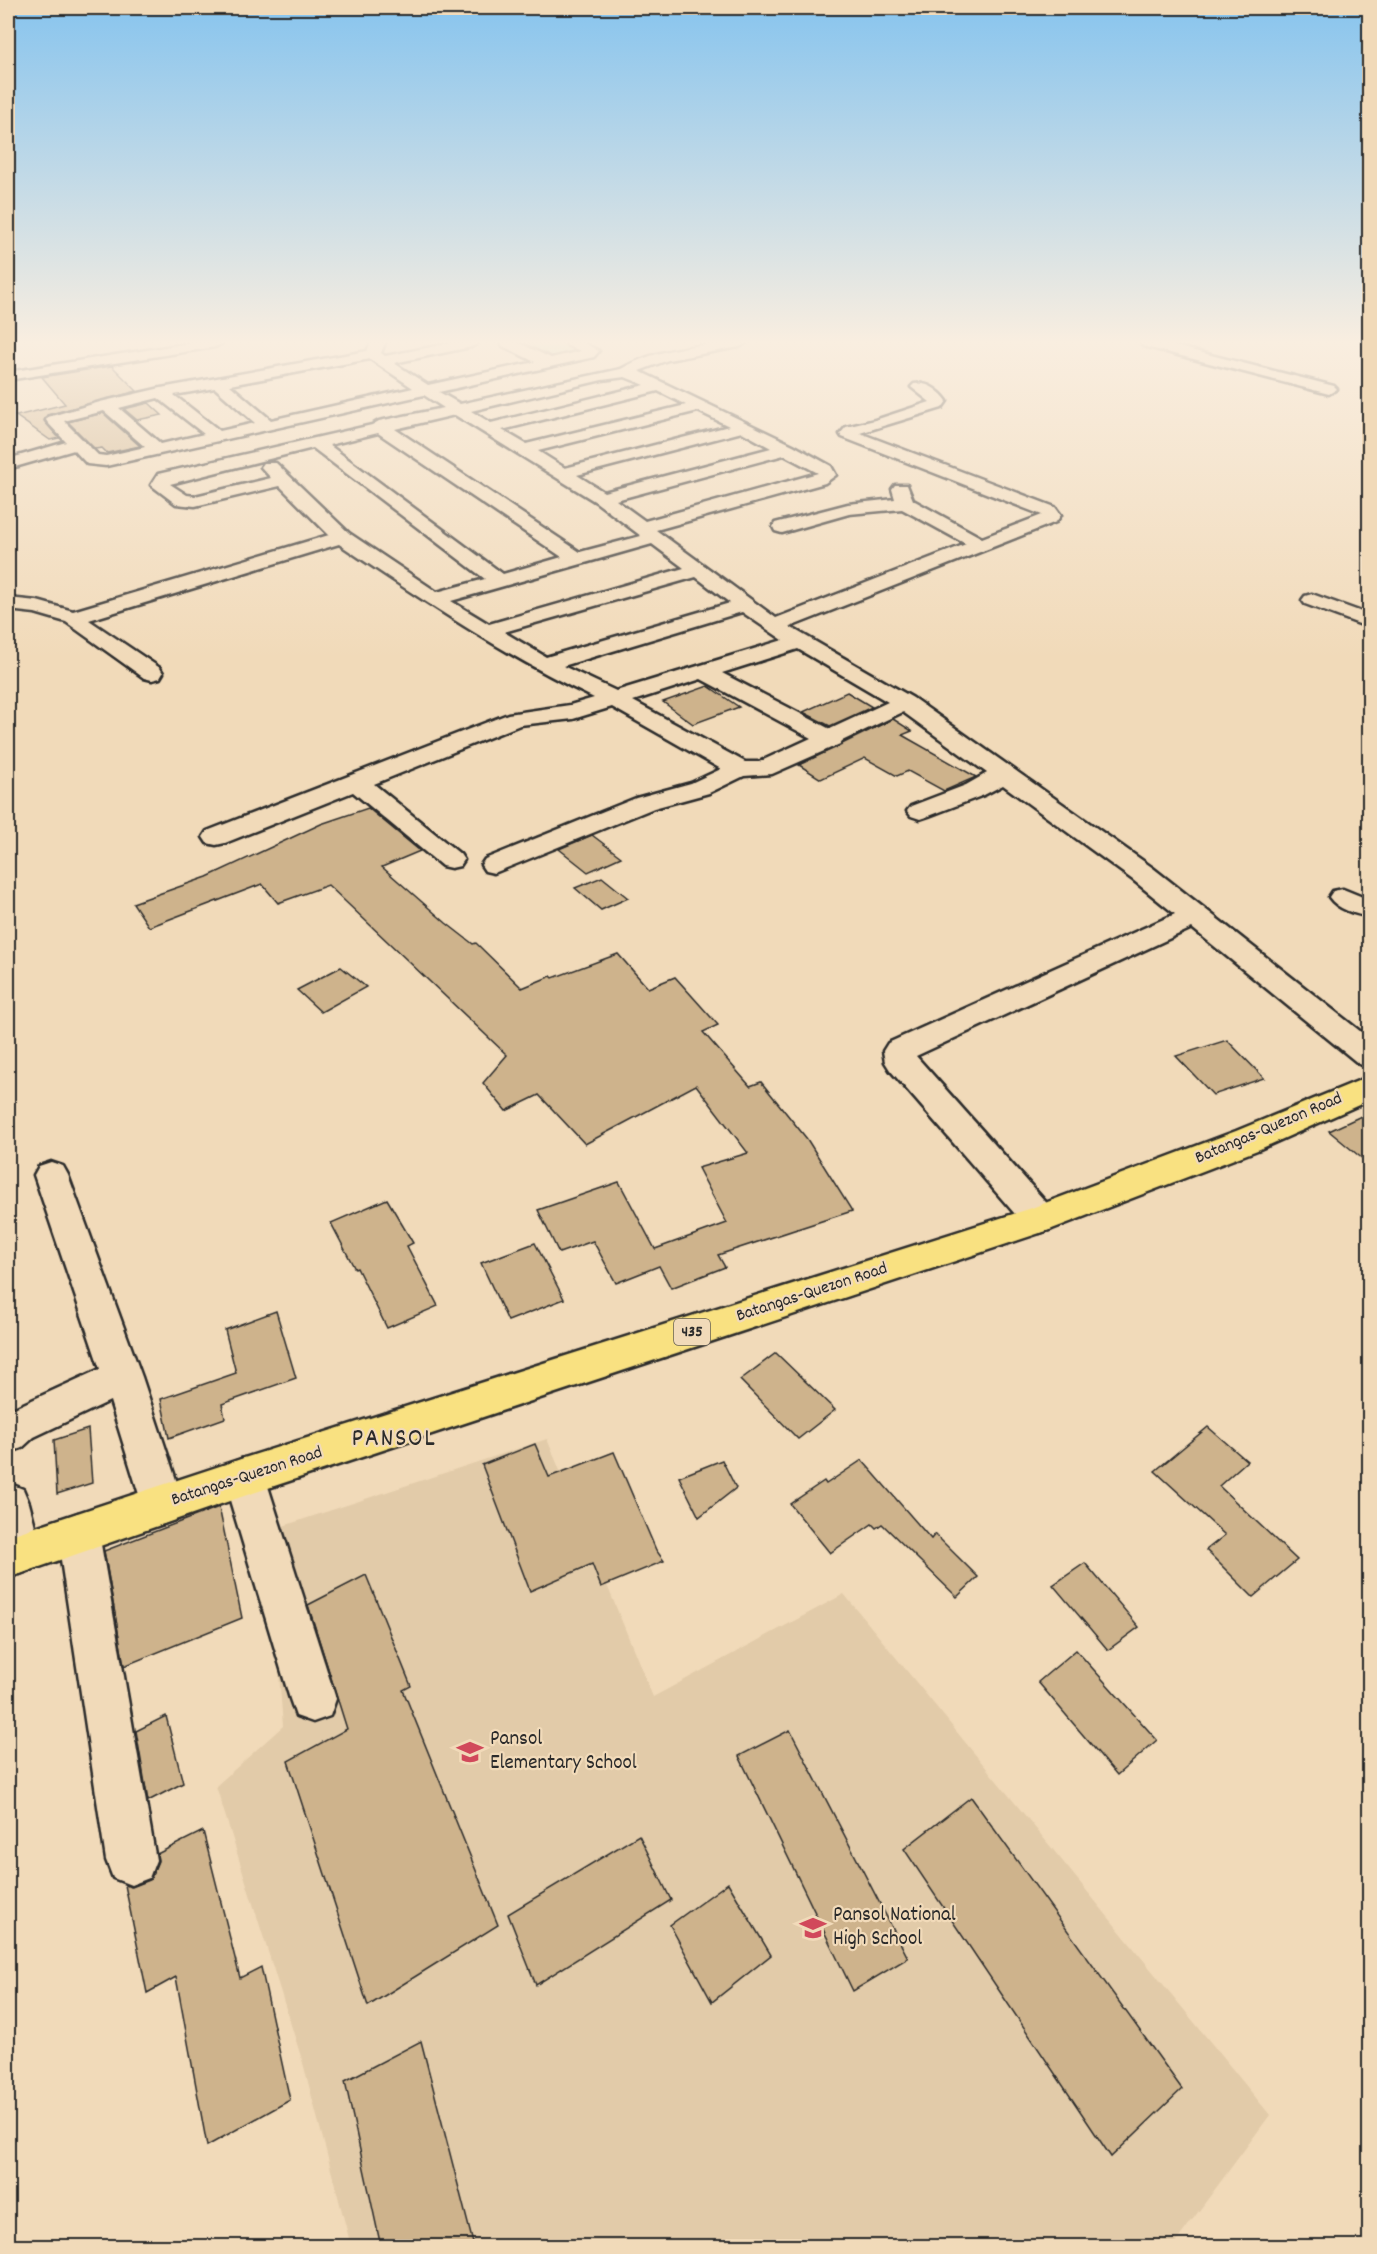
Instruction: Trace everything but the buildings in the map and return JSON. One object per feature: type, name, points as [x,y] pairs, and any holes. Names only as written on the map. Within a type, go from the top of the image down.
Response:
[{"type":"main road","name":"Batangas-Quezon Road","points":[[14,1555],[163,1504],[1040,1219],[1248,1140],[1370,1087]]},
{"type":"street","points":[[8,464],[62,448]]},
{"type":"street","points":[[80,448],[93,460],[106,461],[166,448]]},
{"type":"street","points":[[285,480],[195,501],[182,500],[160,484],[165,478],[289,448]]},
{"type":"street","points":[[323,448],[499,580]]},
{"type":"street","points":[[413,448],[576,558]]},
{"type":"street","points":[[520,448],[602,498],[697,571],[798,642],[905,703],[1143,874],[1370,1056]]},
{"type":"street","points":[[523,450],[530,448]]},
{"type":"street","points":[[561,474],[664,448]]},
{"type":"street","points":[[774,626],[1050,518],[1052,515],[1049,511],[885,448]]},
{"type":"street","points":[[434,598],[576,558],[827,475],[825,470],[787,449],[602,498]]},
{"type":"street","points":[[256,456],[285,480],[342,537],[434,598],[543,665],[612,698],[740,769]]},
{"type":"street","points":[[683,460],[704,471]]},
{"type":"street","points":[[782,527],[903,496],[981,545]]},
{"type":"street","points":[[73,618],[342,537]]},
{"type":"street","points":[[486,631],[697,571]]},
{"type":"street","points":[[1312,600],[1370,622]]},
{"type":"street","points":[[8,604],[37,607],[73,618],[152,674]]},
{"type":"street","points":[[543,665],[745,605]]},
{"type":"street","points":[[216,837],[516,719],[562,715],[798,642]]},
{"type":"street","points":[[703,672],[832,738]]},
{"type":"street","points":[[494,865],[645,803],[700,788],[740,769],[763,769],[905,703]]},
{"type":"street","points":[[920,811],[975,790],[1004,774]]},
{"type":"street","points":[[357,782],[451,860]]},
{"type":"street","points":[[326,794],[348,806],[383,804]]},
{"type":"street","points":[[1343,897],[1354,904],[1370,909]]},
{"type":"street","points":[[1040,1219],[901,1062],[899,1051],[1196,915]]},
{"type":"street","points":[[51,1175],[122,1377],[163,1504]]},
{"type":"street","points":[[8,1435],[20,1424],[122,1377]]},
{"type":"street","points":[[244,1478],[313,1699]]},
{"type":"street","points":[[8,1503],[14,1555]]},
{"type":"street","points":[[78,1533],[131,1860]]},
{"type":"shaded area","name":"Pansol National High School","points":[[547,1439],[653,1697],[844,1594],[1270,2115],[1173,2246],[351,2246],[303,2063],[216,1786],[283,1726],[268,1531]]},
{"type":"place","name":"Pansol Elementary School","points":[[470,1752]]},
{"type":"place","name":"Pansol National High School","points":[[813,1928]]},
{"type":"district","name":"PANSOL","points":[[394,1439]]}]
